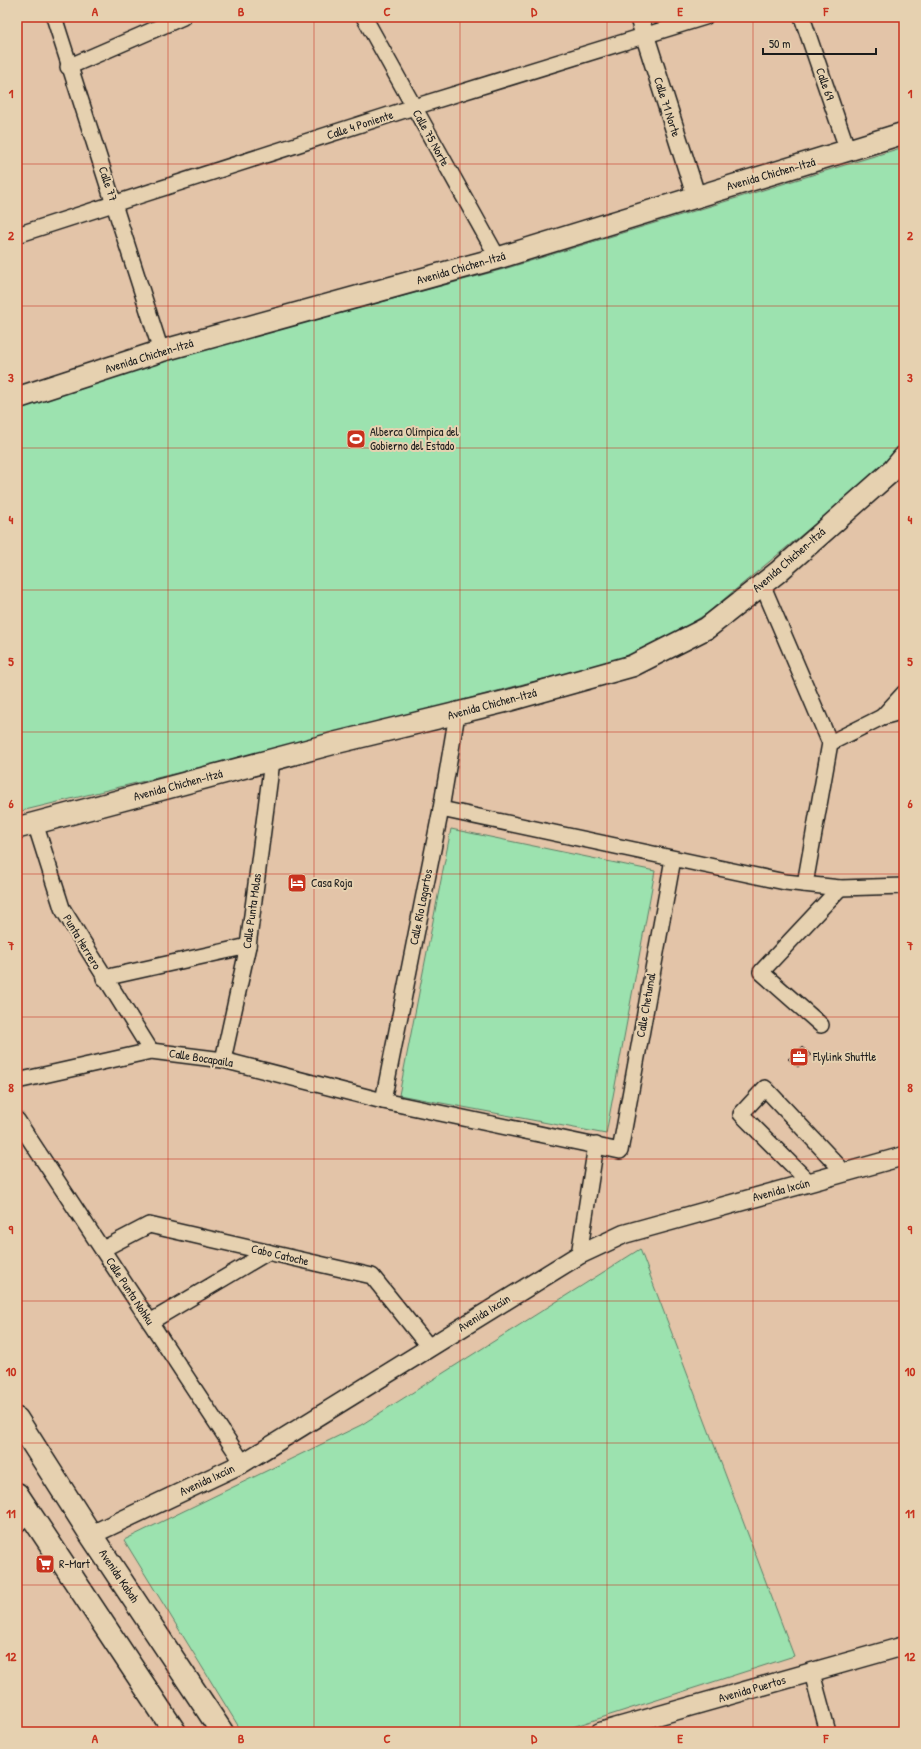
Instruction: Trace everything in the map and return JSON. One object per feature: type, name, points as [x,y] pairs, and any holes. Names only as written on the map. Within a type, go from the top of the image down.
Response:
[{"type":"main road","name":"Avenida Chichen-Itzá","points":[[17,398],[161,351],[498,258],[904,133]]},
{"type":"main road","name":"Avenida Chichen-Itzá","points":[[26,826],[335,743],[457,714],[632,666],[707,628],[762,584],[900,465]]},
{"type":"main road","name":"Avenida Kabah","points":[[17,1419],[222,1732]]},
{"type":"main road","points":[[21,1509],[175,1732]]},
{"type":"street","name":"Calle 77","points":[[54,17],[68,67],[115,203],[161,351]]},
{"type":"street","points":[[68,67],[182,17]]},
{"type":"street","name":"Calle 75 Norte","points":[[364,17],[498,258]]},
{"type":"street","name":"Calle 71 Norte","points":[[639,17],[696,196]]},
{"type":"street","name":"Calle 4 Poniente","points":[[17,235],[414,107],[705,17]]},
{"type":"street","name":"Calle 69","points":[[802,17],[848,151]]},
{"type":"street","points":[[762,584],[830,743],[805,884]]},
{"type":"street","points":[[882,717],[904,692]]},
{"type":"street","points":[[830,743],[882,717],[904,711]]},
{"type":"street","name":"Calle Río Lagartos","points":[[383,1101],[441,809],[457,714]]},
{"type":"street","name":"Calle Punta Molas","points":[[223,1060],[248,946],[272,761]]},
{"type":"street","points":[[441,809],[785,882],[840,888],[904,886]]},
{"type":"street","name":"Punta Herrero","points":[[26,826],[62,908],[104,978],[151,1050]]},
{"type":"street","name":"Calle Chetumal","points":[[620,1151],[673,859]]},
{"type":"street","points":[[821,1025],[761,972],[840,888]]},
{"type":"street","points":[[104,978],[248,946]]},
{"type":"street","name":"Calle Bocapaila","points":[[17,1081],[151,1050],[223,1060],[383,1101],[620,1151]]},
{"type":"street","points":[[810,1182],[741,1114],[765,1088],[844,1172]]},
{"type":"street","name":"Calle Punta Nohku","points":[[17,1120],[243,1463]]},
{"type":"street","points":[[579,1254],[596,1145]]},
{"type":"street","name":"Avenida Ixcún","points":[[91,1534],[243,1463],[579,1254],[624,1234],[904,1156]]},
{"type":"street","name":"Cabo Catoche","points":[[103,1249],[149,1225],[372,1276],[429,1347]]},
{"type":"street","points":[[150,1322],[268,1252]]},
{"type":"street","name":"Avenida Puertos","points":[[600,1732],[904,1646]]},
{"type":"street","points":[[812,1673],[828,1732]]},
{"type":"green space","points":[[904,147],[904,445],[885,466],[706,614],[677,632],[629,658],[527,683],[333,735],[17,812],[17,409],[166,360],[504,269]]},
{"type":"green space","points":[[451,829],[655,871],[606,1134],[399,1095]]},
{"type":"green space","points":[[640,1249],[794,1656],[557,1732],[242,1732],[124,1540],[361,1425]]},
{"type":"building","name":"Flylink Shuttle","points":[[802,1047],[811,1055],[798,1067],[788,1059]]},
{"type":"place","name":"Alberca Olímpica del Gobierno del Estado","points":[[356,439]]},
{"type":"place","name":"Casa Roja","points":[[297,883]]},
{"type":"place","name":"Flylink Shuttle","points":[[799,1057]]},
{"type":"place","name":"R-Mart","points":[[45,1564]]}]
